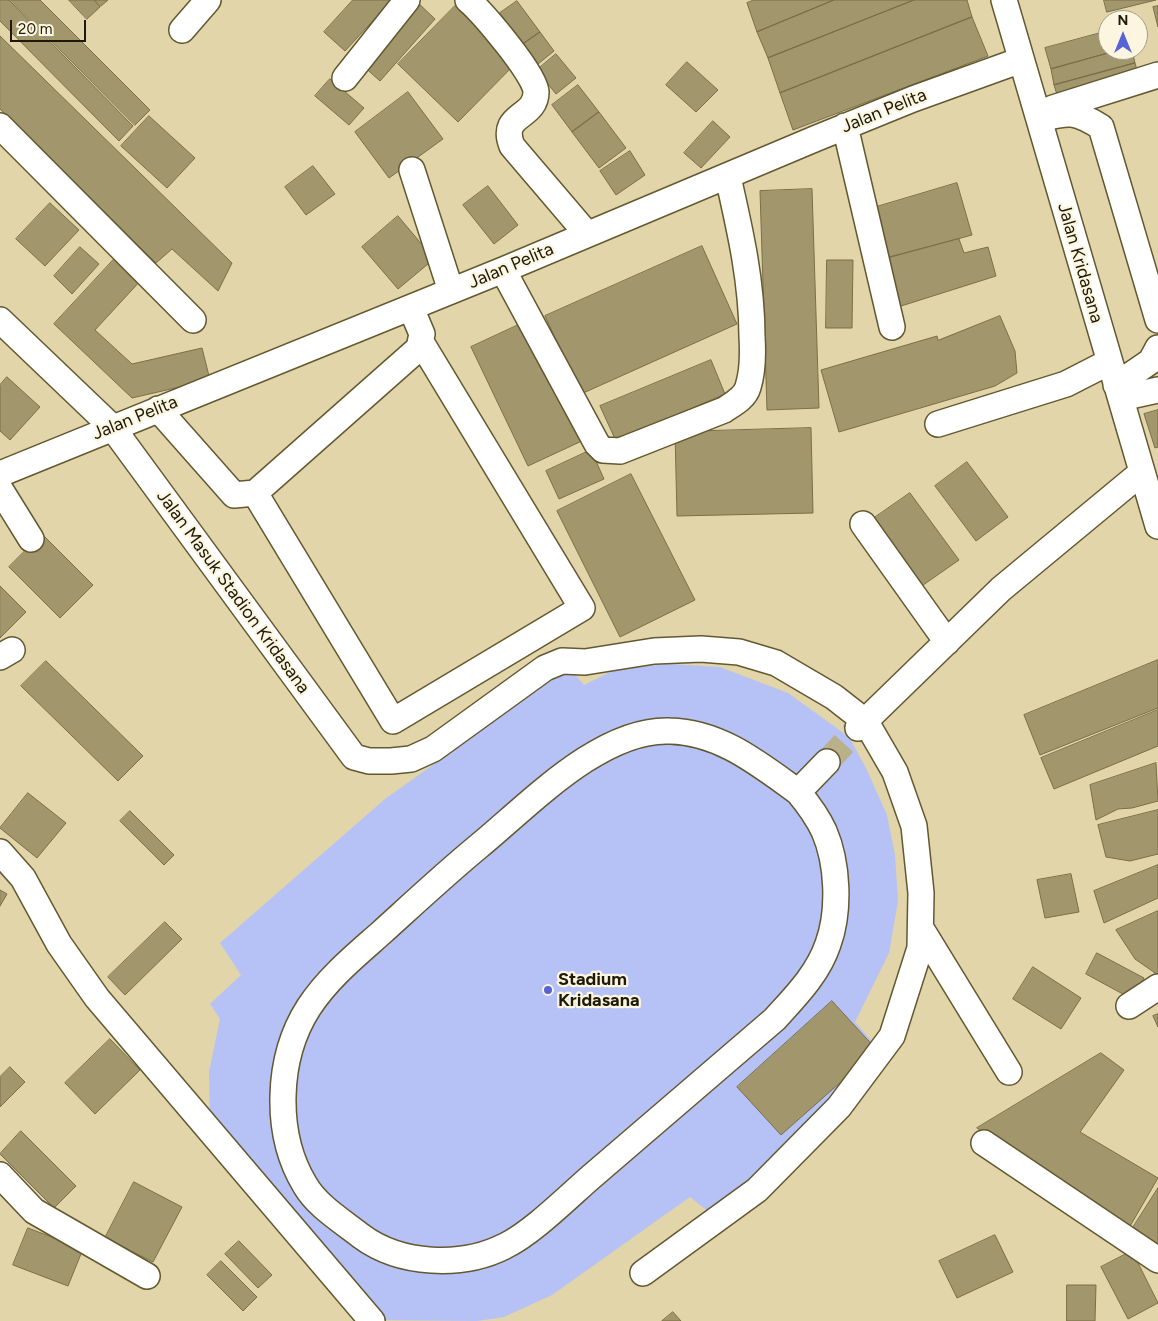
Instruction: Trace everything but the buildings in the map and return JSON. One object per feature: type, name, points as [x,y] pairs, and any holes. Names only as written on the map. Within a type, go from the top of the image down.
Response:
[{"type":"street","points":[[182,30],[208,0]]},
{"type":"street","points":[[346,78],[407,0]]},
{"type":"street","points":[[468,0],[483,14],[532,78],[536,92],[533,104],[510,124],[508,136],[512,146],[587,234]]},
{"type":"street","name":"Jalan Kridasana","points":[[1004,0],[1141,473],[1157,522]]},
{"type":"street","name":"Jalan Pelita","points":[[0,474],[112,427],[451,292],[728,177],[845,126],[1021,60]]},
{"type":"street","points":[[1038,116],[1158,75]]},
{"type":"street","points":[[1038,116],[1065,113],[1082,115],[1102,127],[1158,320]]},
{"type":"street","points":[[0,126],[193,320]]},
{"type":"street","points":[[845,126],[892,327]]},
{"type":"street","points":[[412,170],[451,292]]},
{"type":"street","points":[[503,270],[603,450],[620,451],[724,410],[739,400],[748,388],[753,356],[752,313],[745,254],[728,177]]},
{"type":"street","points":[[158,409],[234,495],[255,493],[419,348],[422,334],[411,308]]},
{"type":"street","name":"Jalan Masuk Stadion Kridasana","points":[[0,320],[112,427],[354,757],[369,761],[411,759],[434,749],[545,668],[562,661],[585,662],[654,651],[720,650],[776,663],[834,697],[862,725]]},
{"type":"street","points":[[255,493],[393,721],[582,608],[421,342]]},
{"type":"street","points":[[1116,382],[1151,361],[1158,348]]},
{"type":"street","points":[[938,424],[1066,384],[1116,382],[1158,390]]},
{"type":"street","points":[[643,1273],[757,1190],[839,1107],[892,1036],[915,964],[922,930],[920,879],[914,826],[895,772],[862,725],[1001,589],[1141,473]]},
{"type":"street","points":[[0,489],[32,539]]},
{"type":"street","points":[[863,524],[947,642]]},
{"type":"street","points":[[668,730],[716,740],[741,752],[798,792],[812,809],[824,831],[830,852],[833,876],[835,911],[828,944],[818,965],[800,993],[775,1019],[548,1214],[507,1245],[481,1255],[455,1260],[424,1259],[400,1256],[375,1246],[333,1214],[306,1188],[292,1159],[282,1106],[291,1048],[309,1008],[339,971],[451,869],[577,765],[622,739],[668,730]]},
{"type":"street","points":[[798,792],[826,762]]},
{"type":"street","points":[[0,852],[22,878],[59,944],[97,998],[372,1321]]},
{"type":"street","points":[[922,930],[1009,1072]]},
{"type":"street","points":[[1129,1006],[1158,987]]},
{"type":"street","points":[[984,1143],[1158,1260]]},
{"type":"street","points":[[0,1175],[34,1211],[147,1276]]},
{"type":"shaded area","name":"Stadium Kridasana","points":[[670,664],[720,667],[788,693],[849,737],[866,768],[887,815],[895,855],[898,901],[889,953],[855,1022],[880,1051],[715,1217],[690,1197],[552,1295],[504,1317],[477,1321],[380,1320],[210,1118],[209,1072],[220,1019],[210,1004],[241,975],[220,943],[385,799],[569,668],[584,685],[616,669]]},
{"type":"tunnel","points":[[827,762],[858,728]]},
{"type":"place","name":"Stadium Kridasana","points":[[548,990]]}]
